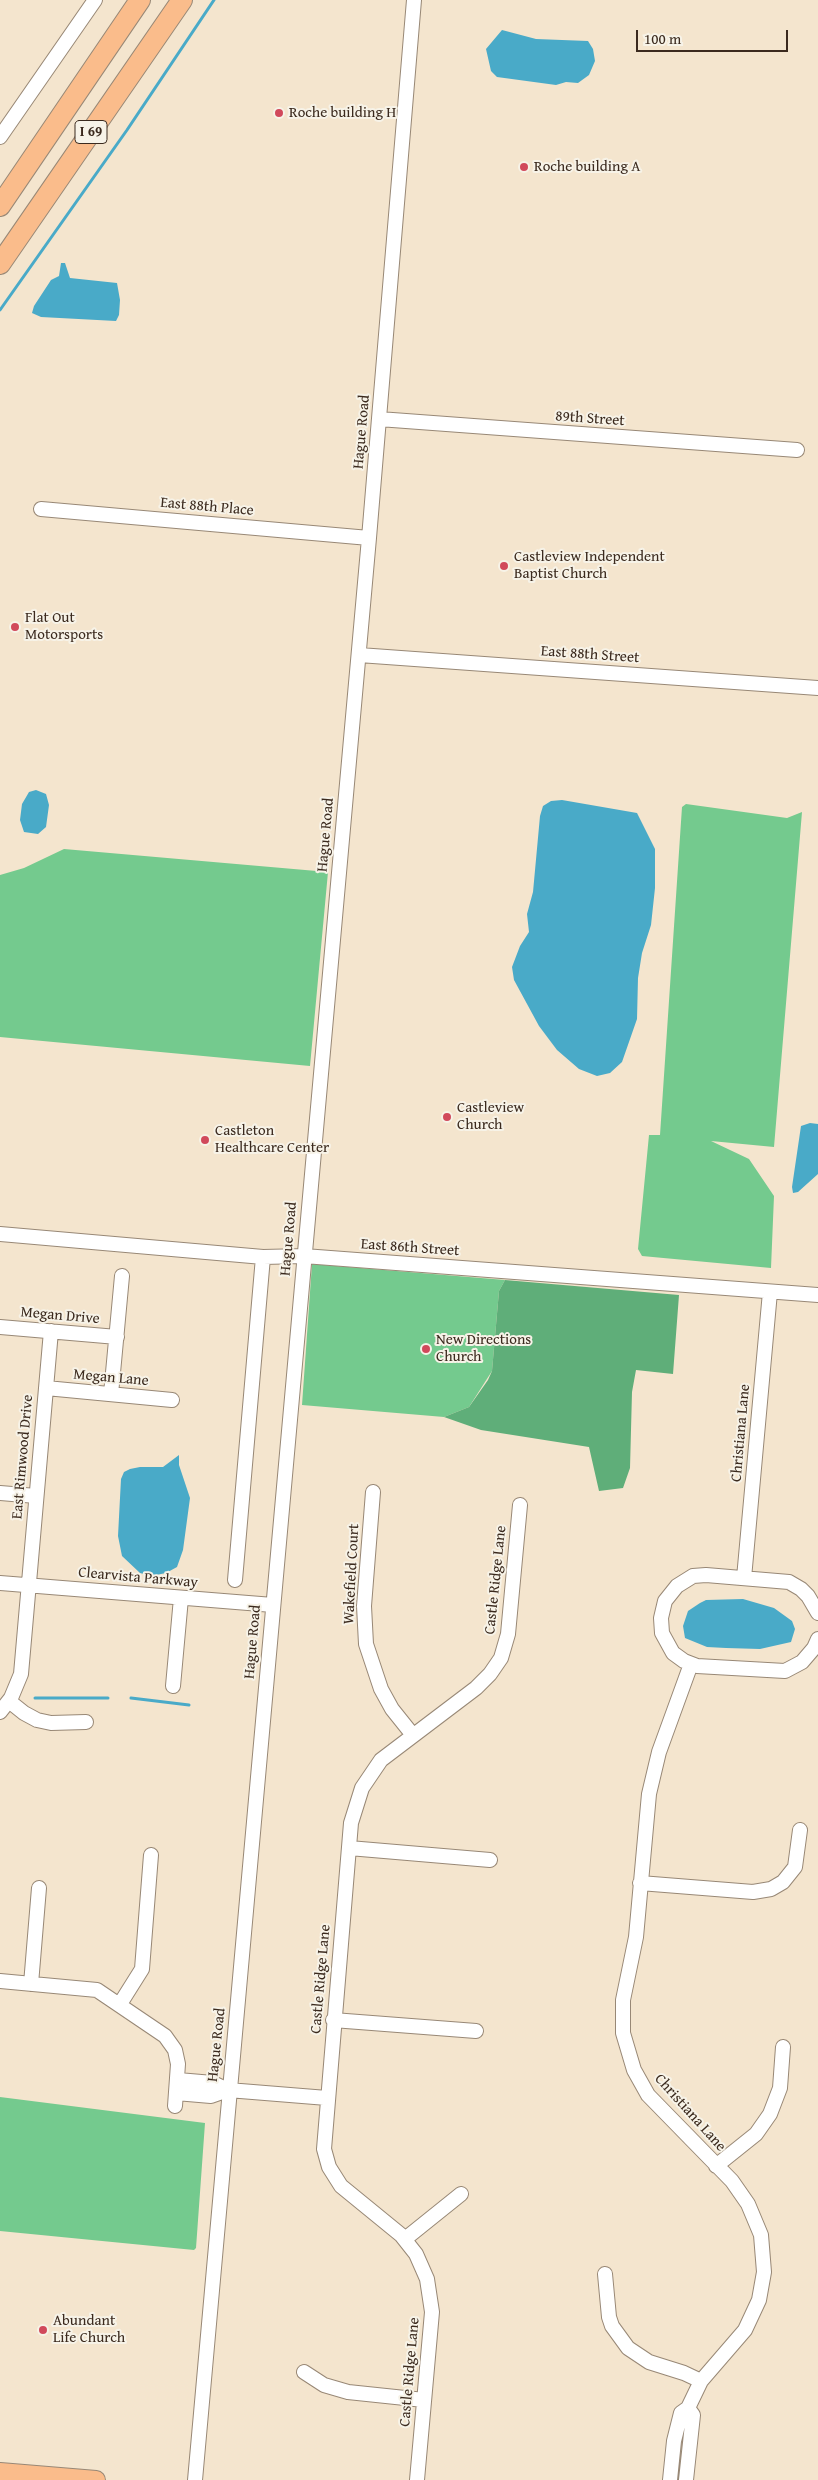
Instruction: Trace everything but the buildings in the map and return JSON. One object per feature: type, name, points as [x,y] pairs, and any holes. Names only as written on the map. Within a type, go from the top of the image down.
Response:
[{"type":"highway","name":"I 69","points":[[0,206],[140,0]]},
{"type":"highway","name":"I 69","points":[[0,264],[182,0]]},
{"type":"main road","points":[[0,2472],[96,2480]]},
{"type":"street","points":[[0,137],[95,0]]},
{"type":"street","name":"Hague Road","points":[[195,2480],[228,2090],[242,1970],[304,1256],[380,419],[414,0]]},
{"type":"street","name":"89th Street","points":[[380,419],[797,450]]},
{"type":"street","name":"East 88th Place","points":[[41,509],[369,538]]},
{"type":"street","name":"East 88th Street","points":[[359,655],[818,688]]},
{"type":"street","name":"East 86th Street","points":[[0,1234],[263,1256],[304,1256],[818,1295]]},
{"type":"street","name":"Hague Road","points":[[235,1580],[263,1256]]},
{"type":"street","points":[[111,1394],[122,1276]]},
{"type":"street","name":"Christiana Lane","points":[[744,1578],[770,1292]]},
{"type":"street","name":"Megan Drive","points":[[0,1326],[116,1337]]},
{"type":"street","name":"East Rimwood Drive","points":[[0,1712],[9,1701],[21,1674],[27,1585],[51,1331]]},
{"type":"street","name":"Megan Lane","points":[[46,1388],[172,1400]]},
{"type":"street","name":"Wakefield Court","points":[[373,1492],[364,1606],[366,1644],[381,1689],[392,1709],[412,1734]]},
{"type":"street","points":[[0,1493],[36,1496]]},
{"type":"street","name":"Castle Ridge Lane","points":[[417,2480],[432,2303],[424,2270],[416,2254],[391,2224],[346,2191],[332,2173],[324,2144],[349,1848],[353,1812],[365,1782],[381,1760],[412,1734],[476,1688],[490,1674],[501,1658],[508,1634],[520,1505]]},
{"type":"street","points":[[818,1613],[808,1596],[793,1584],[784,1581],[706,1575],[693,1576],[677,1586],[668,1596],[661,1614],[662,1632],[673,1653],[691,1664],[762,1671],[785,1671],[802,1662],[814,1648],[818,1639]]},
{"type":"street","name":"Clearvista Parkway","points":[[0,1583],[273,1605]]},
{"type":"street","points":[[173,1686],[181,1598]]},
{"type":"street","name":"Christiana Lane","points":[[670,2480],[675,2436],[681,2413],[688,2408],[701,2381],[745,2330],[759,2300],[764,2272],[762,2244],[753,2212],[738,2189],[648,2095],[634,2070],[626,2047],[622,2020],[623,2000],[636,1937],[646,1814],[654,1771],[691,1664]]},
{"type":"street","points":[[9,1701],[24,1713],[37,1720],[52,1723],[86,1722]]},
{"type":"street","points":[[640,1882],[752,1892],[771,1889],[787,1878],[794,1867],[800,1830]]},
{"type":"street","points":[[349,1848],[490,1860]]},
{"type":"street","points":[[120,2004],[142,1969],[151,1855]]},
{"type":"street","points":[[31,1984],[39,1888]]},
{"type":"street","points":[[0,1981],[93,1989],[102,1992],[165,2036],[173,2045],[178,2064],[176,2093],[211,2096],[228,2090],[327,2098]]},
{"type":"street","points":[[333,2020],[476,2031]]},
{"type":"street","points":[[716,2166],[756,2134],[770,2114],[780,2088],[783,2047]]},
{"type":"street","points":[[405,2239],[461,2194]]},
{"type":"street","points":[[605,2274],[609,2317],[612,2326],[628,2348],[649,2362],[678,2370],[701,2381]]},
{"type":"street","points":[[304,2372],[324,2385],[348,2392],[424,2400]]},
{"type":"street","points":[[686,2480],[692,2415],[688,2408]]},
{"type":"green space","points":[[686,804],[787,818],[802,812],[774,1147],[711,1141],[749,1159],[774,1196],[771,1268],[642,1256],[638,1249],[649,1135],[660,1135],[682,807]]},
{"type":"green space","points":[[64,849],[328,872],[310,1066],[0,1037],[0,875],[24,868]]},
{"type":"green space","points":[[312,1264],[505,1280],[499,1291],[492,1371],[469,1407],[444,1417],[302,1405]]},
{"type":"green space","points":[[505,1280],[679,1295],[673,1374],[636,1370],[632,1392],[630,1468],[623,1488],[599,1491],[589,1447],[481,1430],[444,1417],[469,1407],[488,1380],[492,1371],[499,1291]]},
{"type":"green space","points":[[0,2097],[205,2123],[196,2248],[194,2250],[0,2231]]},
{"type":"water","points":[[502,30],[536,39],[588,41],[593,49],[595,61],[589,75],[578,83],[566,82],[556,85],[497,77],[491,71],[486,49]]},
{"type":"water","points":[[61,263],[65,263],[70,278],[117,283],[120,300],[119,315],[116,321],[41,317],[32,313],[34,306],[51,280],[59,276]]},
{"type":"water","points":[[36,790],[46,794],[49,805],[46,827],[38,834],[24,832],[20,820],[22,804],[29,792]]},
{"type":"water","points":[[562,800],[637,813],[655,849],[655,888],[651,925],[642,953],[638,978],[637,1019],[622,1062],[610,1073],[597,1076],[579,1069],[557,1050],[539,1026],[514,980],[512,967],[520,946],[529,932],[527,914],[533,892],[540,816],[543,806],[551,801]]},
{"type":"water","points":[[810,1123],[818,1124],[818,1174],[798,1192],[793,1193],[792,1187],[801,1126]]},
{"type":"water","points":[[179,1455],[179,1465],[190,1498],[183,1550],[177,1567],[166,1573],[151,1576],[140,1573],[122,1556],[118,1536],[121,1479],[124,1472],[130,1469],[163,1467]]},
{"type":"water","points":[[743,1599],[774,1608],[792,1621],[795,1629],[791,1642],[760,1649],[726,1648],[707,1647],[685,1638],[683,1626],[688,1611],[706,1600]]},
{"type":"waterway","points":[[0,310],[127,130],[214,0]]},
{"type":"waterway","points":[[35,1698],[108,1698]]},
{"type":"waterway","points":[[131,1698],[189,1705]]},
{"type":"place","name":"Roche building H","points":[[279,113]]},
{"type":"place","name":"Roche building A","points":[[524,167]]},
{"type":"place","name":"Castleview Independent Baptist Church","points":[[504,566]]},
{"type":"place","name":"Flat Out Motorsports","points":[[15,627]]},
{"type":"place","name":"Castleview Church","points":[[447,1117]]},
{"type":"place","name":"Castleton Healthcare Center","points":[[205,1140]]},
{"type":"place","name":"New Directions Church","points":[[426,1349]]},
{"type":"place","name":"Abundant Life Church","points":[[43,2330]]}]
